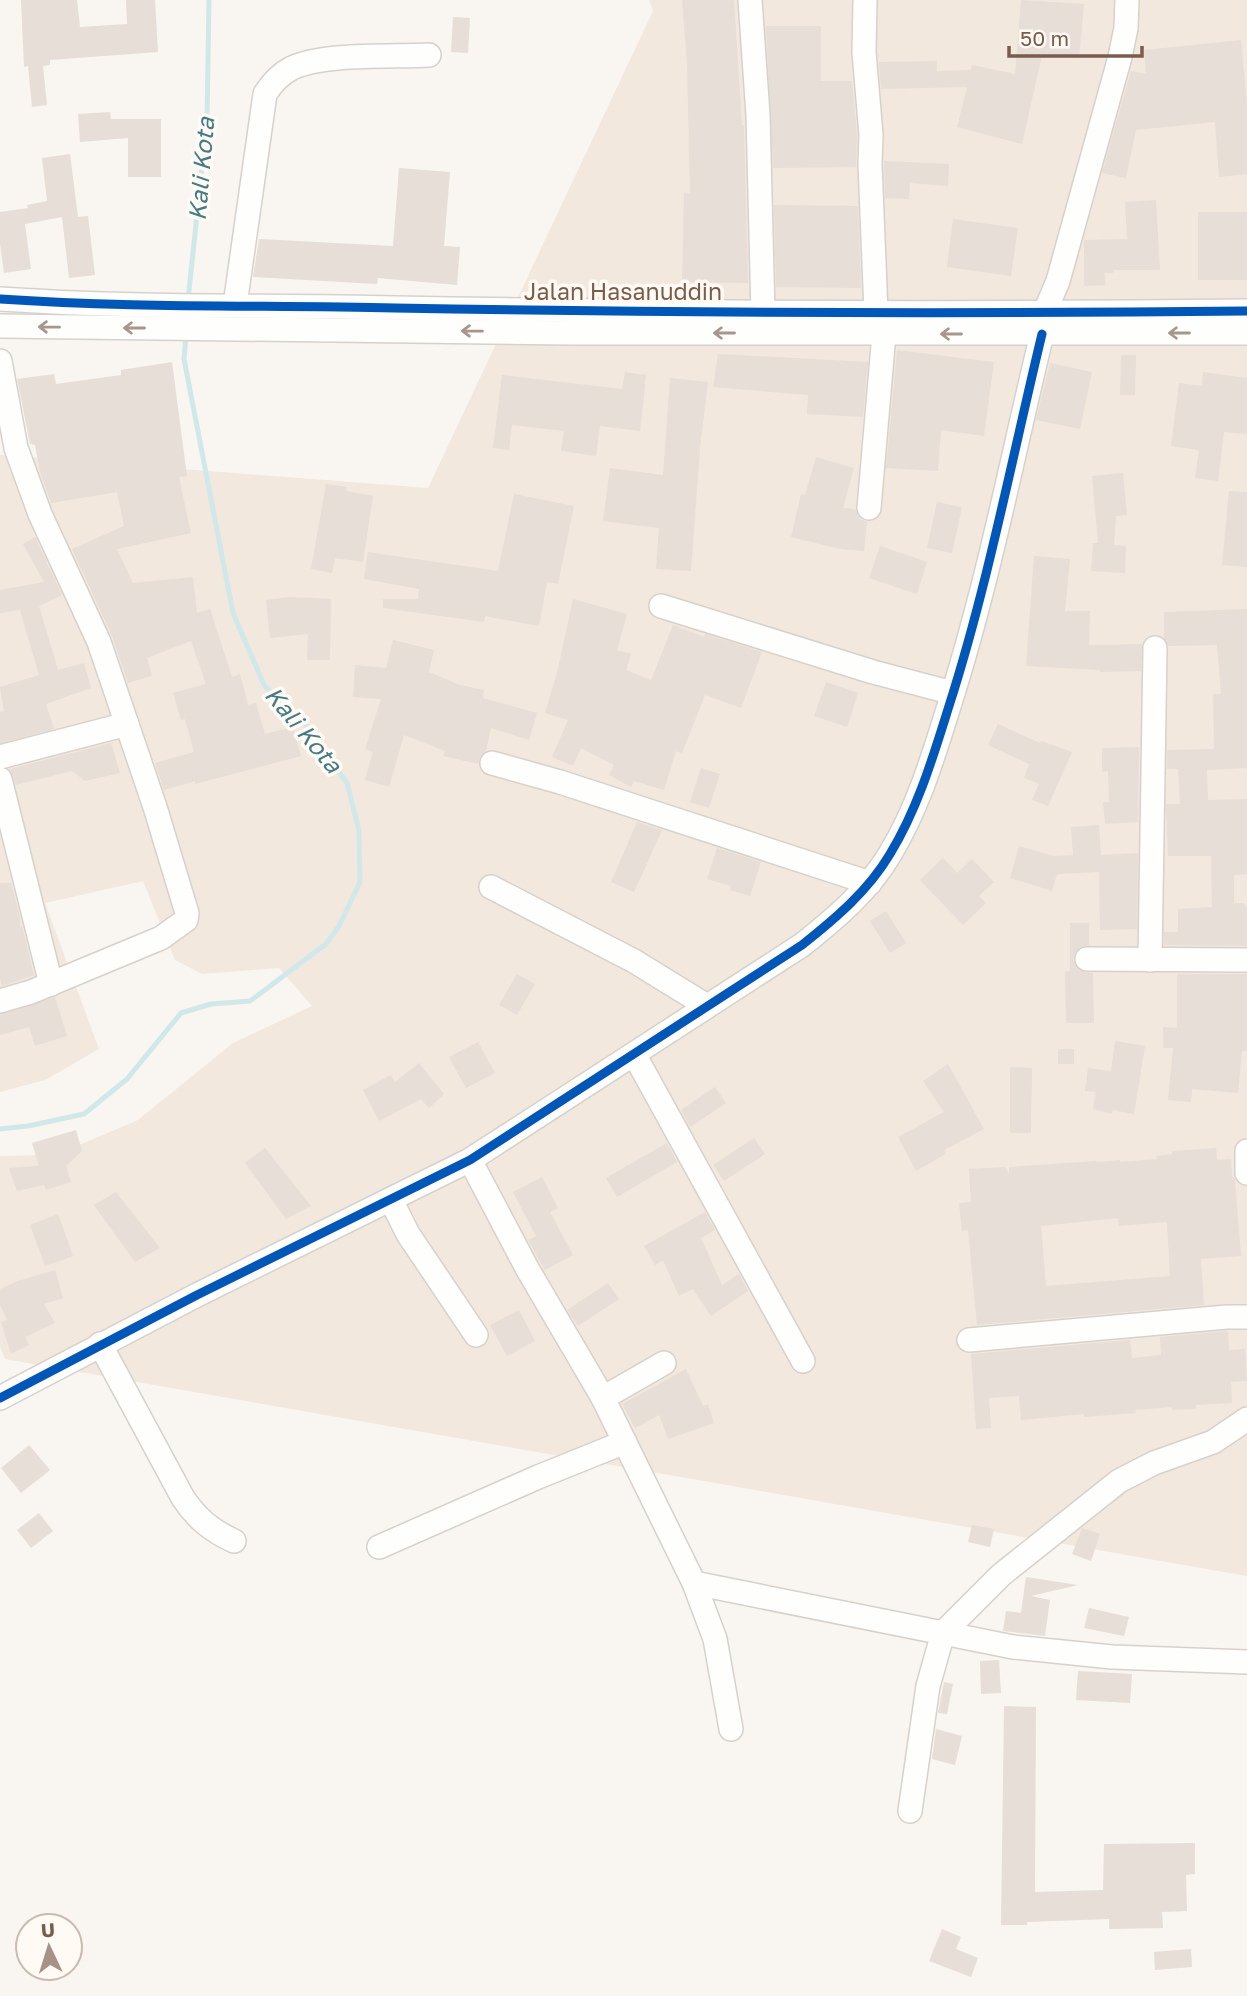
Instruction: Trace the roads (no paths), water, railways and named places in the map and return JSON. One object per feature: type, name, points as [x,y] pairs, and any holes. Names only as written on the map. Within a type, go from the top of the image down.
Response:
[{"type":"street","points":[[750,0],[758,115],[763,313]]},
{"type":"street","points":[[865,0],[864,52],[870,135],[876,312]]},
{"type":"street","points":[[0,1398],[100,1344],[470,1160],[811,938],[837,917],[870,883],[911,818],[979,608],[1043,324],[1059,281],[1120,57],[1127,0]]},
{"type":"street","points":[[226,313],[265,94],[272,83],[293,68],[314,62],[429,55]]},
{"type":"street","name":"Jalan Hasanuddin","points":[[0,299],[96,306],[170,317]]},
{"type":"street","name":"Jalan Hasanuddin","points":[[0,327],[226,313],[884,334],[1247,311]]},
{"type":"street","name":"Jalan Hasanuddin","points":[[503,321],[876,312],[1043,324],[1247,333]]},
{"type":"street","points":[[869,508],[875,465],[884,334]]},
{"type":"street","points":[[0,1001],[51,984],[161,938],[186,920],[186,906],[99,642],[40,514],[16,448],[1,375]]},
{"type":"street","points":[[661,606],[953,694]]},
{"type":"street","points":[[1150,960],[1155,648]]},
{"type":"street","points":[[0,757],[127,724]]},
{"type":"street","points":[[492,763],[560,782],[870,883]]},
{"type":"street","points":[[0,779],[51,984]]},
{"type":"street","points":[[491,887],[634,961],[707,1006]]},
{"type":"street","points":[[1087,959],[1247,960]]},
{"type":"street","points":[[634,1054],[803,1361]]},
{"type":"street","points":[[1247,1151],[1247,1173]]},
{"type":"street","points":[[470,1160],[528,1270],[603,1398],[694,1583],[715,1639],[731,1729]]},
{"type":"street","points":[[391,1200],[408,1234],[476,1335]]},
{"type":"street","points":[[970,1339],[1247,1317]]},
{"type":"street","points":[[100,1344],[183,1498],[206,1525],[234,1541]]},
{"type":"street","points":[[603,1398],[664,1363]]},
{"type":"street","points":[[910,1811],[928,1686],[943,1633],[1001,1575],[1119,1481],[1154,1463],[1213,1443],[1247,1419]]},
{"type":"street","points":[[379,1547],[625,1442]]},
{"type":"street","points":[[694,1583],[1013,1647],[1085,1654],[1247,1662]]},
{"type":"waterway","name":"Kali Kota","points":[[188,300],[207,120],[209,0]]},
{"type":"waterway","name":"Kali Kota","points":[[0,1129],[84,1114],[127,1079],[181,1013],[211,1004],[250,1001],[326,944],[339,926],[360,882],[359,831],[347,783],[306,726],[264,685],[233,613],[184,359],[186,335]]}]
